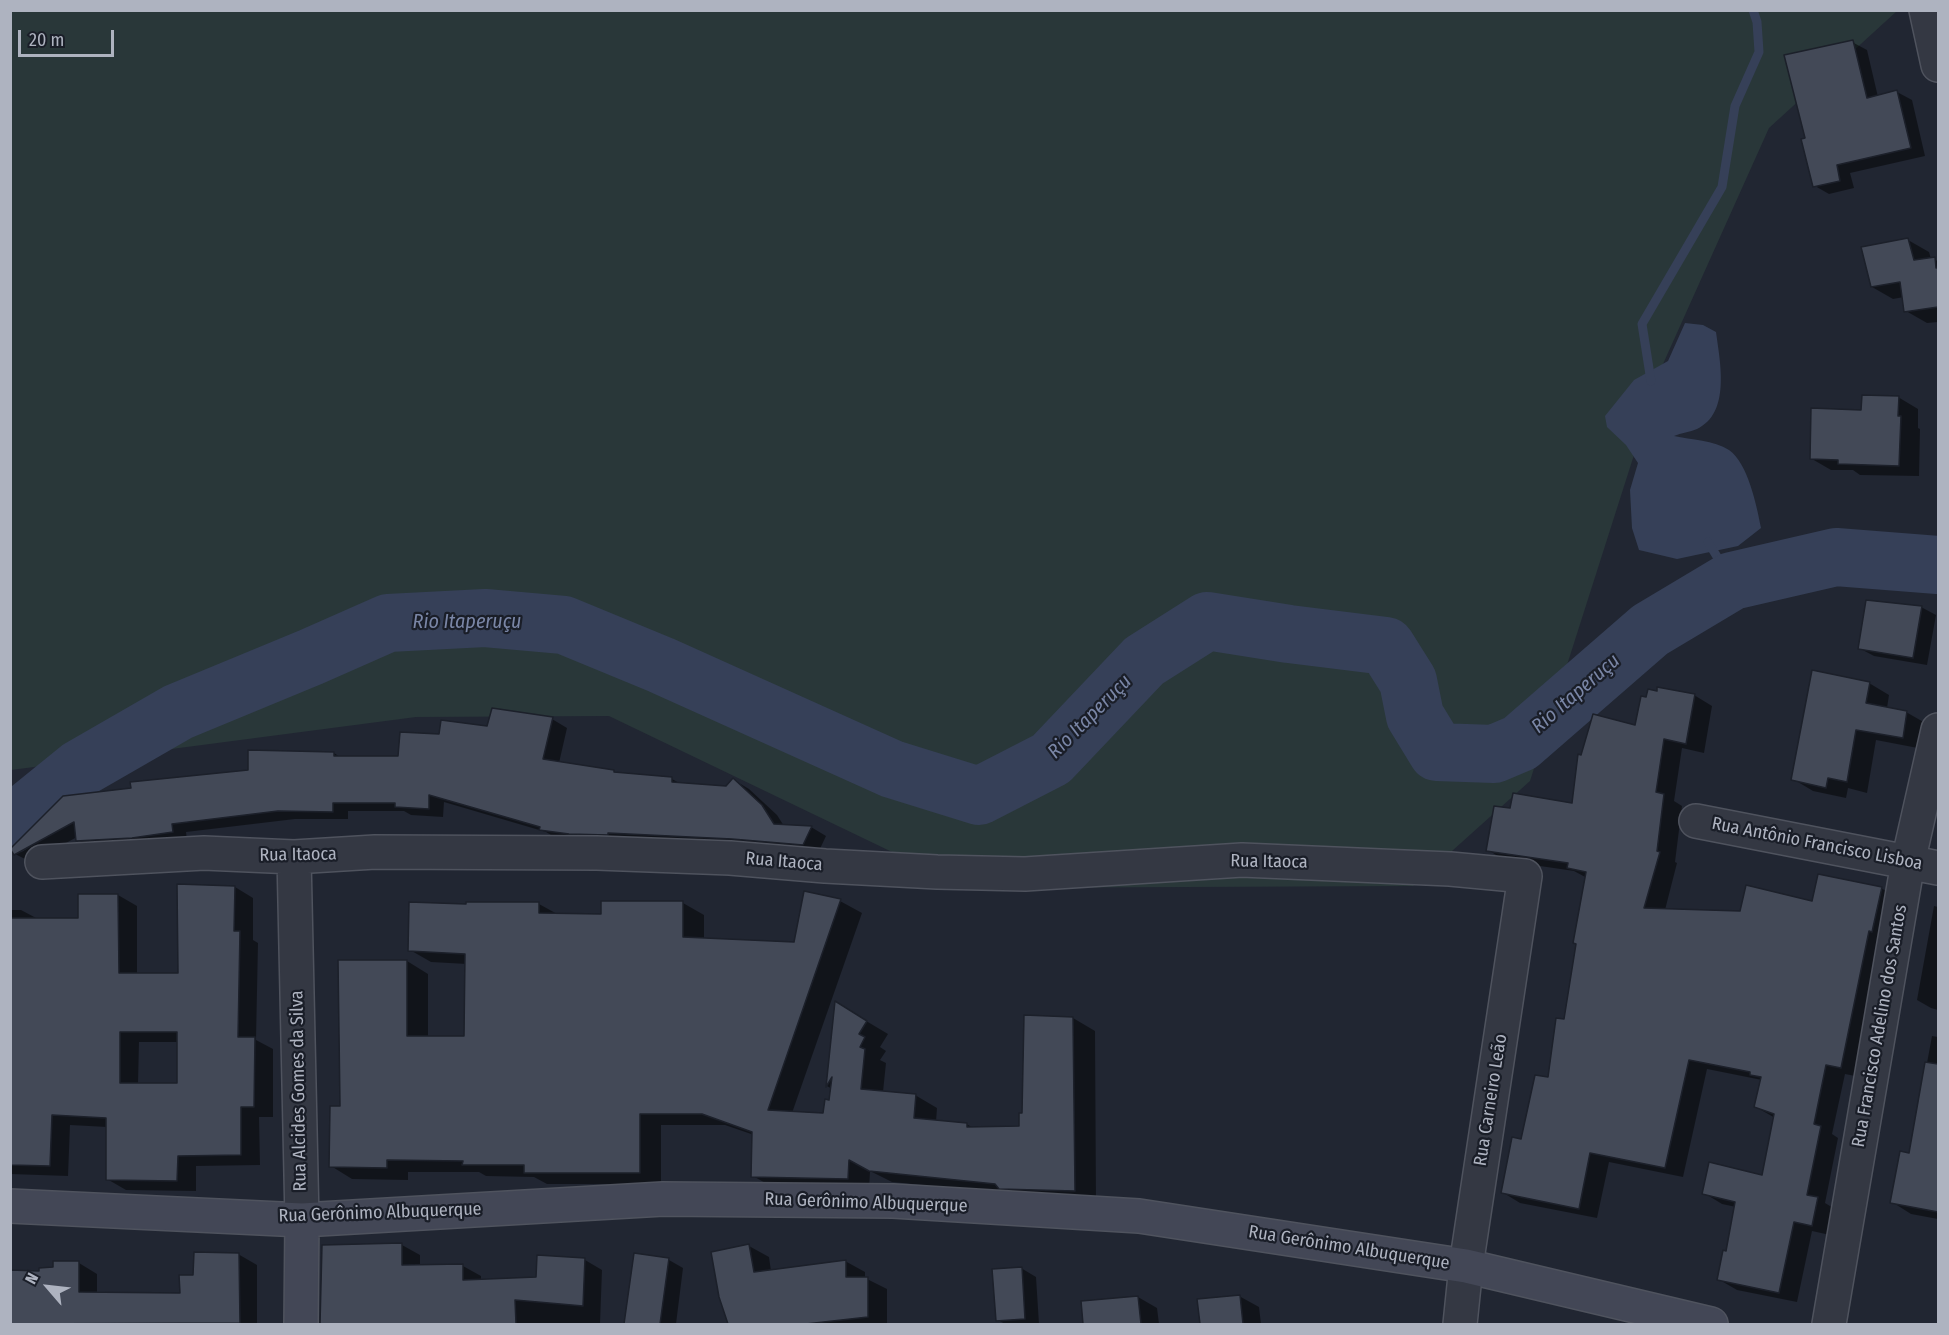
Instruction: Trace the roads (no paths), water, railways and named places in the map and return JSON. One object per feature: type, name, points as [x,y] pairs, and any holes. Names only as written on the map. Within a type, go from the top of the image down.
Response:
[{"type":"street","points":[[1926,10],[1938,65]]},
{"type":"street","name":"Rua Francisco Adelino dos Santos","points":[[1829,1324],[1923,865],[1938,730]]},
{"type":"street","name":"Rua Antônio Francisco Lisboa","points":[[1696,820],[1923,865]]},
{"type":"street","name":"Rua Itaoca","points":[[42,862],[204,853],[294,857],[375,852],[597,853],[730,858],[926,871],[1025,874],[1242,860],[1449,869],[1524,876]]},
{"type":"street","name":"Rua Alcides Gomes da Silva","points":[[294,857],[302,1220],[301,1324]]},
{"type":"street","name":"Rua Carneiro Leão","points":[[1460,1324],[1466,1266],[1524,876]]},
{"type":"street","name":"Rua Gerônimo Albuquerque","points":[[10,1206],[302,1220],[663,1198],[893,1201],[1139,1216],[1466,1266],[1711,1324]]},
{"type":"water","points":[[1685,323],[1703,325],[1716,332],[1721,386],[1715,411],[1708,421],[1697,429],[1674,436],[1716,444],[1736,456],[1751,486],[1761,528],[1738,546],[1677,559],[1639,550],[1632,528],[1630,490],[1638,463],[1626,445],[1607,427],[1605,416],[1634,380],[1668,361]]},
{"type":"waterway","points":[[1651,381],[1642,324],[1722,187],[1735,106],[1759,52],[1757,22],[1753,10]]},
{"type":"waterway","points":[[1708,542],[1732,581]]},
{"type":"waterway","name":"Rio Itaperuçu","points":[[10,825],[79,769],[178,712],[388,623],[485,618],[564,625],[661,665],[892,769],[979,796],[1051,759],[1144,661],[1207,621],[1386,646],[1408,681],[1415,716],[1437,752],[1494,754],[1520,743],[1650,630],[1732,581],[1836,557],[1938,565]]}]
